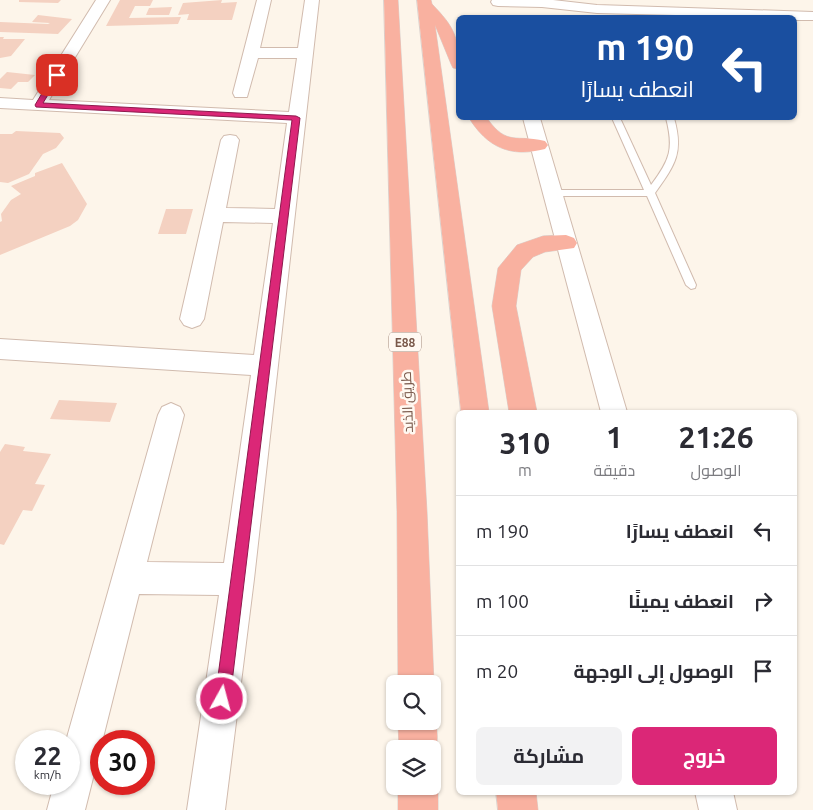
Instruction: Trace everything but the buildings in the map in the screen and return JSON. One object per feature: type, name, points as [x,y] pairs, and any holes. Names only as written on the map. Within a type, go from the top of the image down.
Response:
[{"type":"highway","name":"طريق الذيد","points":[[391,0],[412,512],[416,675]]},
{"type":"highway","points":[[424,2],[441,22],[456,57]]},
{"type":"highway","points":[[424,2],[475,410]]},
{"type":"highway","points":[[479,120],[495,139],[507,144],[538,145]]},
{"type":"highway","points":[[523,410],[504,306],[510,268],[525,252],[543,244],[566,243]]},
{"type":"highway","points":[[418,795],[418,810]]},
{"type":"highway","points":[[516,795],[518,810]]},
{"type":"street","points":[[38,105],[103,0]]},
{"type":"street","points":[[241,93],[264,0]]},
{"type":"street","points":[[206,810],[238,579],[312,0]]},
{"type":"street","points":[[501,15],[498,1],[597,8],[786,15]]},
{"type":"street","points":[[797,15],[813,16]]},
{"type":"street","points":[[251,53],[304,53]]},
{"type":"street","points":[[0,103],[296,118]]},
{"type":"street","points":[[532,120],[613,410]]},
{"type":"street","points":[[192,318],[230,140]]},
{"type":"street","points":[[214,215],[284,216]]},
{"type":"street","points":[[0,349],[265,366]]},
{"type":"street","points":[[66,810],[171,415]]},
{"type":"street","points":[[127,578],[238,579]]},
{"type":"street","points":[[715,795],[718,810]]},
{"type":"lane","points":[[617,120],[691,285]]},
{"type":"lane","points":[[650,193],[673,159],[676,138],[671,120]]},
{"type":"lane","points":[[552,194],[650,193]]},
{"type":"route","points":[[57,75],[38,105],[296,118],[222,699]]}]
